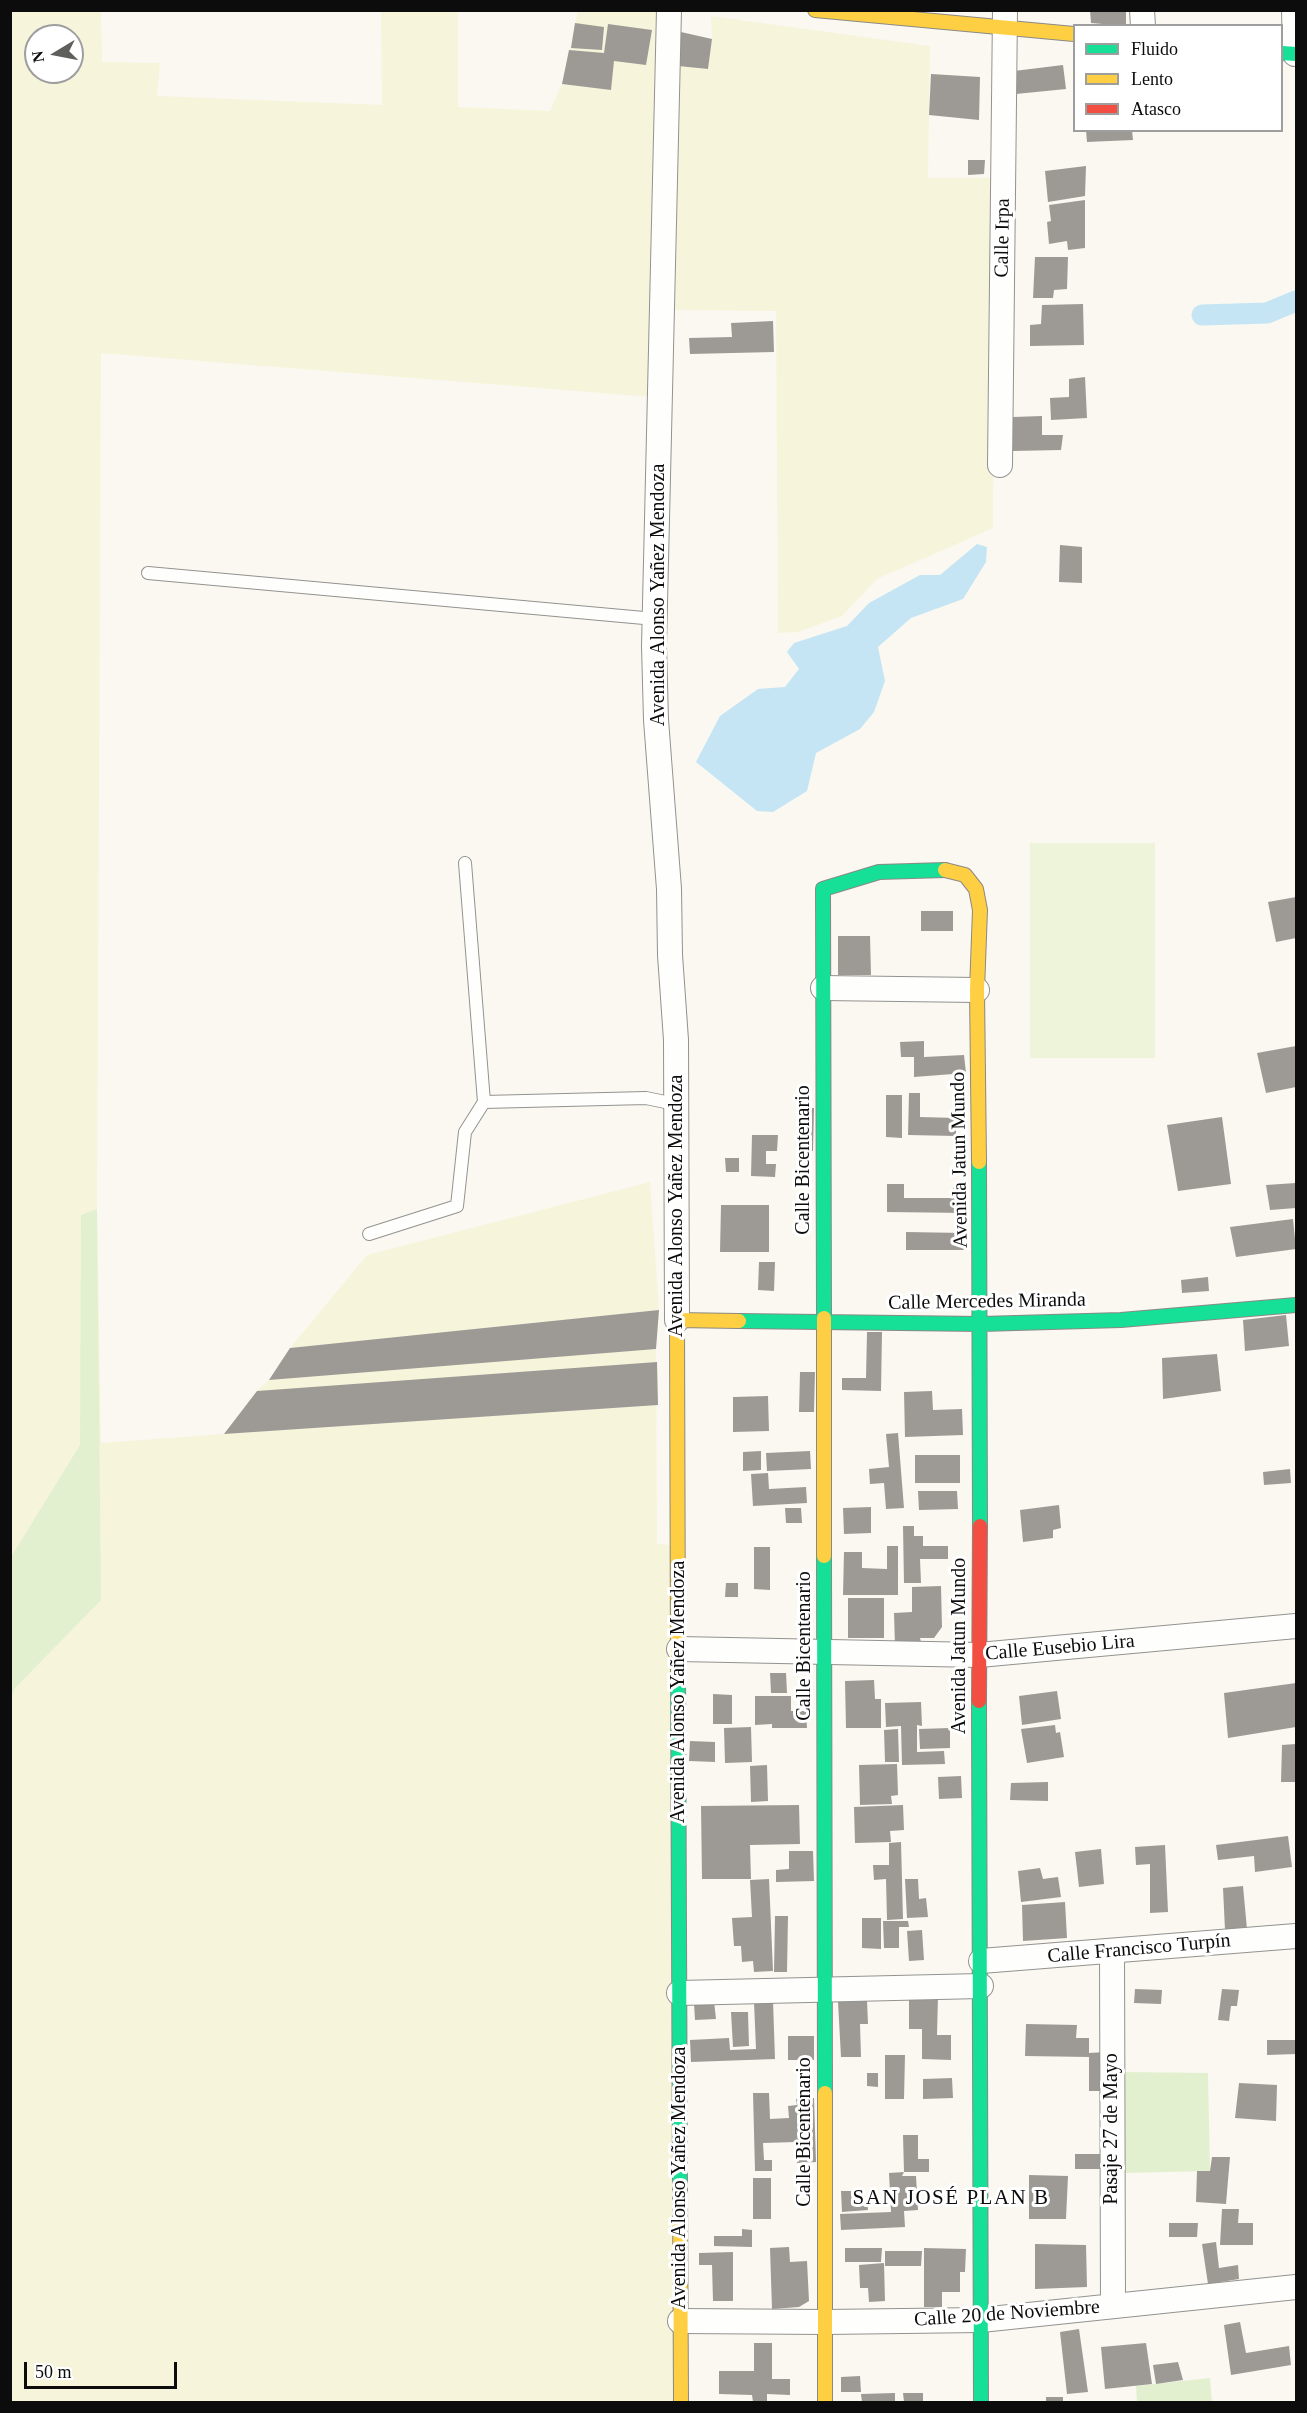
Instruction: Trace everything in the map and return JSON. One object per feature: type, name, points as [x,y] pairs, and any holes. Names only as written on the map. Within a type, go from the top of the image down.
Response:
[{"type":"street","name":"Avenida Alonso Yañez Mendoza","points":[[669,10],[655,620],[656,720],[669,889],[670,955],[676,1040],[681,2403]]},
{"type":"street","points":[[815,10],[1005,19],[1073,34]]},
{"type":"street","points":[[1291,54],[1294,10]]},
{"type":"street","name":"Calle Irpa","points":[[1000,465],[1005,19]]},
{"type":"street","name":"Calle Bicentenario","points":[[825,2403],[823,889],[879,872],[925,869],[946,870],[965,875],[976,889]]},
{"type":"street","name":"Avenida Jatun Mundo","points":[[976,889],[980,910],[977,990],[981,1324],[979,1655],[981,2403]]},
{"type":"street","points":[[823,988],[977,990]]},
{"type":"street","name":"Calle Mercedes Miranda","points":[[677,1320],[981,1324],[1121,1320],[1296,1305]]},
{"type":"street","name":"Calle Eusebio Lira","points":[[679,1649],[979,1655],[1296,1626]]},
{"type":"street","name":"Calle Francisco Turpín","points":[[981,1961],[1296,1936]]},
{"type":"street","name":"Pasaje 27 de Mayo","points":[[1112,1952],[1113,2306]]},
{"type":"street","points":[[679,1993],[981,1986]]},
{"type":"street","name":"Calle 20 de Noviembre","points":[[680,2321],[981,2320],[1296,2287]]},
{"type":"lane","points":[[148,573],[655,620]]},
{"type":"lane","points":[[369,1234],[457,1206],[465,1132],[484,1102],[465,863]]},
{"type":"lane","points":[[484,1102],[646,1098],[675,1104]]},
{"type":"shaded area","points":[[11,11],[101,11],[102,62],[160,63],[157,96],[382,105],[381,11],[458,11],[458,107],[550,111],[562,84],[578,11],[659,11],[652,397],[101,353],[97,1209],[101,1443],[224,1434],[257,1391],[269,1380],[290,1348],[367,1255],[650,1182],[659,1310],[656,1349],[657,1544],[671,1545],[673,2402],[11,2402]]},
{"type":"shaded area","points":[[711,16],[930,46],[928,178],[995,178],[993,528],[877,579],[842,616],[798,632],[778,633],[776,311],[675,310],[678,66],[708,69],[712,39]]},
{"type":"green space","points":[[1030,843],[1155,843],[1155,1058],[1030,1058]]},
{"type":"green space","points":[[97,1209],[101,1600],[15,1688],[11,1697],[11,1557],[80,1445],[81,1215]]},
{"type":"green space","points":[[1123,2072],[1208,2073],[1210,2171],[1124,2173]]},
{"type":"green space","points":[[1210,2378],[1212,2402],[1137,2402],[1136,2386]]},
{"type":"water","points":[[977,544],[987,547],[986,562],[963,599],[911,618],[878,647],[885,681],[874,712],[860,729],[816,753],[807,791],[773,812],[757,811],[696,762],[720,716],[758,689],[785,687],[799,669],[787,652],[794,643],[847,626],[869,603],[920,575],[940,575]]},
{"type":"building","points":[[1090,10],[1126,10],[1126,24],[1091,23]]},
{"type":"building","points":[[575,23],[604,27],[602,50],[571,48]]},
{"type":"building","points":[[608,24],[652,30],[646,65],[614,61],[611,90],[562,84],[569,50],[604,53]]},
{"type":"building","points":[[681,32],[712,39],[708,69],[678,66]]},
{"type":"building","points":[[1063,65],[1066,89],[1016,94],[1014,71]]},
{"type":"building","points":[[931,74],[980,77],[979,120],[929,115]]},
{"type":"building","points":[[1086,132],[1132,132],[1133,140],[1087,142]]},
{"type":"building","points":[[968,160],[985,160],[984,174],[968,175]]},
{"type":"building","points":[[1086,166],[1085,196],[1048,202],[1045,171]]},
{"type":"building","points":[[1085,200],[1085,248],[1068,250],[1067,241],[1049,244],[1047,222],[1051,221],[1049,205]]},
{"type":"building","points":[[1035,257],[1068,257],[1067,289],[1054,290],[1053,298],[1033,298]]},
{"type":"building","points":[[1083,304],[1084,345],[1030,346],[1030,325],[1041,324],[1042,305]]},
{"type":"building","points":[[773,321],[774,352],[690,354],[689,338],[732,337],[731,323]]},
{"type":"building","points":[[1085,377],[1087,418],[1051,420],[1050,398],[1069,397],[1069,379]]},
{"type":"building","points":[[1042,416],[1042,435],[1063,435],[1061,450],[1012,451],[1013,417]]},
{"type":"building","points":[[1060,545],[1082,547],[1082,583],[1059,582]]},
{"type":"building","points":[[1296,897],[1296,938],[1276,942],[1268,902]]},
{"type":"building","points":[[921,911],[953,911],[953,931],[921,931]]},
{"type":"building","points":[[838,936],[870,936],[871,975],[838,975]]},
{"type":"building","points":[[924,1041],[924,1057],[964,1055],[966,1073],[914,1077],[914,1057],[901,1057],[900,1042]]},
{"type":"building","points":[[1296,1046],[1296,1087],[1266,1093],[1257,1053]]},
{"type":"building","points":[[909,1093],[920,1093],[920,1117],[956,1118],[956,1136],[908,1135]]},
{"type":"building","points":[[886,1095],[902,1095],[902,1138],[886,1137]]},
{"type":"building","points":[[798,1108],[814,1108],[813,1151],[797,1151]]},
{"type":"building","points":[[1222,1117],[1231,1184],[1178,1191],[1167,1125]]},
{"type":"building","points":[[752,1135],[778,1135],[777,1151],[766,1151],[766,1164],[776,1164],[775,1177],[751,1176]]},
{"type":"building","points":[[725,1158],[739,1158],[739,1172],[726,1172]]},
{"type":"building","points":[[1296,1183],[1296,1208],[1270,1210],[1266,1185]]},
{"type":"building","points":[[887,1184],[904,1184],[904,1198],[953,1198],[953,1187],[967,1187],[967,1213],[887,1212]]},
{"type":"building","points":[[721,1205],[769,1205],[769,1252],[720,1252]]},
{"type":"building","points":[[1293,1219],[1296,1249],[1236,1257],[1230,1227]]},
{"type":"building","points":[[906,1232],[964,1233],[964,1250],[906,1250]]},
{"type":"building","points":[[759,1262],[775,1262],[774,1291],[758,1290]]},
{"type":"building","points":[[1208,1277],[1209,1291],[1182,1293],[1181,1280]]},
{"type":"building","points":[[659,1310],[656,1349],[269,1380],[290,1348]]},
{"type":"building","points":[[1286,1315],[1289,1346],[1245,1351],[1243,1320]]},
{"type":"building","points":[[867,1332],[882,1332],[881,1391],[842,1390],[842,1378],[866,1378]]},
{"type":"building","points":[[1217,1354],[1221,1391],[1163,1399],[1162,1358]]},
{"type":"building","points":[[657,1362],[658,1405],[224,1434],[257,1391]]},
{"type":"building","points":[[800,1372],[815,1372],[814,1412],[799,1412]]},
{"type":"building","points":[[932,1391],[933,1410],[962,1409],[963,1435],[905,1437],[904,1392]]},
{"type":"building","points":[[768,1396],[769,1431],[733,1432],[733,1397]]},
{"type":"building","points":[[898,1433],[904,1508],[886,1509],[884,1483],[870,1484],[869,1469],[889,1467],[886,1434]]},
{"type":"building","points":[[761,1451],[761,1470],[743,1471],[743,1452]]},
{"type":"building","points":[[810,1451],[811,1469],[767,1471],[766,1453]]},
{"type":"building","points":[[915,1455],[960,1455],[960,1483],[915,1483]]},
{"type":"building","points":[[1290,1469],[1291,1483],[1264,1485],[1263,1472]]},
{"type":"building","points":[[768,1473],[769,1489],[806,1487],[807,1503],[753,1506],[751,1474]]},
{"type":"building","points":[[918,1491],[957,1491],[958,1509],[919,1510]]},
{"type":"building","points":[[1059,1505],[1061,1528],[1053,1530],[1053,1538],[1023,1542],[1020,1510]]},
{"type":"building","points":[[871,1507],[871,1533],[844,1534],[843,1508]]},
{"type":"building","points":[[785,1508],[801,1508],[802,1523],[786,1523]]},
{"type":"building","points":[[903,1526],[914,1526],[914,1536],[923,1536],[923,1546],[948,1546],[948,1559],[920,1559],[921,1583],[904,1583]]},
{"type":"building","points":[[887,1546],[898,1546],[898,1595],[843,1595],[844,1552],[862,1552],[862,1568],[887,1569]]},
{"type":"building","points":[[754,1547],[770,1547],[770,1590],[754,1589]]},
{"type":"building","points":[[726,1583],[738,1583],[738,1597],[725,1597]]},
{"type":"building","points":[[941,1586],[942,1627],[934,1638],[920,1638],[922,1646],[895,1646],[894,1613],[912,1612],[912,1587]]},
{"type":"building","points":[[848,1598],[884,1598],[884,1638],[848,1638]]},
{"type":"building","points":[[770,1673],[786,1673],[787,1693],[771,1693]]},
{"type":"building","points":[[874,1680],[875,1699],[881,1699],[881,1728],[846,1728],[845,1681]]},
{"type":"building","points":[[1296,1683],[1296,1727],[1228,1738],[1224,1693]]},
{"type":"building","points":[[1057,1691],[1061,1719],[1022,1725],[1019,1696]]},
{"type":"building","points":[[713,1694],[732,1695],[732,1724],[713,1724]]},
{"type":"building","points":[[755,1696],[791,1696],[791,1711],[806,1711],[807,1728],[772,1728],[772,1724],[755,1725]]},
{"type":"building","points":[[921,1702],[922,1726],[917,1725],[917,1752],[944,1751],[945,1764],[902,1765],[901,1726],[886,1727],[885,1703]]},
{"type":"building","points":[[1055,1725],[1056,1733],[1060,1732],[1064,1757],[1027,1763],[1021,1729]]},
{"type":"building","points":[[751,1727],[752,1762],[725,1763],[724,1728]]},
{"type":"building","points":[[950,1728],[950,1748],[920,1749],[919,1729]]},
{"type":"building","points":[[898,1729],[899,1762],[885,1762],[884,1730]]},
{"type":"building","points":[[690,1741],[715,1742],[715,1762],[689,1761]]},
{"type":"building","points":[[1296,1744],[1296,1782],[1281,1782],[1282,1745]]},
{"type":"building","points":[[897,1764],[898,1795],[891,1796],[892,1804],[860,1805],[859,1765]]},
{"type":"building","points":[[767,1765],[768,1801],[751,1802],[750,1766]]},
{"type":"building","points":[[961,1776],[962,1798],[939,1799],[938,1777]]},
{"type":"building","points":[[1048,1782],[1048,1801],[1010,1800],[1011,1783]]},
{"type":"building","points":[[799,1805],[800,1844],[750,1845],[751,1879],[702,1879],[701,1806]]},
{"type":"building","points":[[903,1805],[904,1830],[890,1831],[891,1842],[855,1843],[854,1807]]},
{"type":"building","points":[[1288,1836],[1292,1867],[1255,1872],[1254,1856],[1218,1860],[1216,1845]]},
{"type":"building","points":[[901,1842],[903,1919],[887,1920],[886,1879],[874,1880],[873,1865],[889,1865],[889,1843]]},
{"type":"building","points":[[1165,1845],[1168,1912],[1150,1913],[1150,1864],[1136,1865],[1135,1847]]},
{"type":"building","points":[[1101,1849],[1104,1884],[1079,1887],[1075,1852]]},
{"type":"building","points":[[789,1851],[813,1851],[814,1881],[776,1882],[776,1870],[789,1869]]},
{"type":"building","points":[[1040,1868],[1043,1879],[1058,1877],[1061,1897],[1021,1902],[1018,1871]]},
{"type":"building","points":[[769,1879],[773,1971],[754,1972],[753,1961],[742,1962],[741,1946],[734,1946],[732,1918],[752,1917],[750,1880]]},
{"type":"building","points":[[905,1879],[918,1879],[919,1899],[926,1898],[928,1917],[907,1918]]},
{"type":"building","points":[[1243,1886],[1247,1929],[1225,1930],[1223,1888]]},
{"type":"building","points":[[1065,1902],[1067,1938],[1023,1941],[1022,1905]]},
{"type":"building","points":[[775,1916],[788,1916],[787,1972],[774,1972]]},
{"type":"building","points":[[862,1918],[881,1918],[881,1949],[862,1948]]},
{"type":"building","points":[[883,1921],[908,1921],[909,1927],[899,1927],[899,1948],[884,1948]]},
{"type":"building","points":[[922,1930],[924,1960],[909,1961],[907,1931]]},
{"type":"building","points":[[1135,1989],[1162,1990],[1161,2004],[1134,2003]]},
{"type":"building","points":[[1222,1989],[1239,1990],[1237,2006],[1231,2006],[1229,2021],[1218,2020]]},
{"type":"building","points":[[909,1996],[938,1996],[937,2035],[951,2035],[951,2060],[922,2059],[922,2029],[909,2029]]},
{"type":"building","points":[[714,2001],[716,2019],[695,2020],[694,2003]]},
{"type":"building","points":[[773,2001],[775,2059],[691,2062],[690,2040],[729,2038],[730,2050],[756,2049],[754,2002]]},
{"type":"building","points":[[867,2001],[868,2024],[860,2024],[861,2057],[841,2057],[838,2002]]},
{"type":"building","points":[[731,2012],[748,2012],[749,2046],[733,2047]]},
{"type":"building","points":[[1026,2024],[1077,2025],[1076,2038],[1089,2038],[1089,2053],[1106,2052],[1106,2091],[1089,2091],[1089,2057],[1025,2056]]},
{"type":"building","points":[[788,2036],[814,2036],[814,2060],[788,2060]]},
{"type":"building","points":[[1267,2040],[1295,2040],[1296,2054],[1267,2055]]},
{"type":"building","points":[[885,2055],[905,2055],[904,2099],[885,2099]]},
{"type":"building","points":[[867,2073],[878,2073],[878,2087],[867,2086]]},
{"type":"building","points":[[952,2078],[953,2098],[923,2099],[923,2079]]},
{"type":"building","points":[[1239,2083],[1277,2085],[1276,2121],[1235,2118]]},
{"type":"building","points":[[753,2093],[769,2093],[770,2119],[789,2118],[788,2106],[797,2105],[796,2099],[814,2098],[816,2162],[797,2163],[796,2142],[763,2143],[764,2160],[772,2160],[772,2171],[755,2171]]},
{"type":"building","points":[[903,2135],[918,2135],[918,2159],[929,2159],[929,2172],[904,2172]]},
{"type":"building","points":[[1075,2154],[1103,2154],[1104,2169],[1075,2169]]},
{"type":"building","points":[[1212,2157],[1230,2157],[1226,2204],[1196,2202],[1197,2171],[1210,2171]]},
{"type":"building","points":[[904,2172],[902,2176],[916,2176],[918,2210],[904,2211],[905,2227],[841,2230],[840,2214],[891,2212],[889,2173]]},
{"type":"building","points":[[1029,2175],[1068,2176],[1066,2219],[1029,2219]]},
{"type":"building","points":[[753,2178],[771,2178],[771,2219],[753,2219]]},
{"type":"building","points":[[841,2191],[851,2191],[852,2201],[867,2200],[868,2210],[842,2212]]},
{"type":"building","points":[[1222,2209],[1239,2209],[1238,2223],[1253,2223],[1253,2245],[1220,2245]]},
{"type":"building","points":[[1169,2223],[1198,2223],[1197,2237],[1169,2237]]},
{"type":"building","points":[[742,2229],[752,2230],[752,2247],[714,2246],[714,2236],[742,2236]]},
{"type":"building","points":[[1216,2242],[1219,2268],[1238,2265],[1239,2279],[1208,2284],[1202,2244]]},
{"type":"building","points":[[1035,2244],[1086,2245],[1087,2287],[1035,2289]]},
{"type":"building","points":[[789,2247],[790,2262],[807,2261],[809,2301],[799,2307],[772,2309],[770,2248]]},
{"type":"building","points":[[845,2248],[882,2248],[881,2262],[845,2262]]},
{"type":"building","points":[[924,2248],[966,2249],[965,2272],[960,2272],[960,2292],[942,2292],[942,2307],[924,2307]]},
{"type":"building","points":[[885,2251],[922,2251],[921,2266],[885,2266]]},
{"type":"building","points":[[733,2252],[733,2301],[713,2301],[712,2265],[699,2265],[699,2253]]},
{"type":"building","points":[[884,2263],[885,2301],[869,2302],[868,2288],[860,2288],[859,2265]]},
{"type":"building","points":[[1240,2322],[1246,2353],[1289,2346],[1291,2365],[1231,2375],[1224,2325]]},
{"type":"building","points":[[1079,2329],[1088,2392],[1067,2394],[1060,2332]]},
{"type":"building","points":[[754,2343],[772,2343],[772,2379],[790,2379],[790,2395],[767,2394],[767,2402],[753,2402],[752,2395],[719,2394],[719,2371],[754,2371]]},
{"type":"building","points":[[1146,2343],[1152,2384],[1105,2389],[1101,2347]]},
{"type":"building","points":[[1178,2362],[1183,2380],[1156,2384],[1153,2365]]},
{"type":"building","points":[[860,2376],[861,2392],[841,2392],[841,2377]]},
{"type":"building","points":[[895,2393],[895,2402],[862,2402],[861,2394]]},
{"type":"building","points":[[903,2393],[923,2393],[923,2402],[904,2402]]},
{"type":"building","points":[[1046,2397],[1063,2397],[1063,2402],[1046,2402]]},
{"type":"waterway","points":[[1202,315],[1267,313],[1296,301]]},
{"type":"traffic: fast","points":[[1283,53],[1296,54]]},
{"type":"traffic: fast","points":[[824,1318],[823,889],[879,872],[945,870]]},
{"type":"traffic: fast","points":[[979,1162],[980,1526]]},
{"type":"traffic: fast","points":[[739,1321],[981,1324],[1121,1320],[1296,1305]]},
{"type":"traffic: fast","points":[[824,1556],[825,2093]]},
{"type":"traffic: fast","points":[[678,1669],[680,2190]]},
{"type":"traffic: fast","points":[[979,1701],[981,2402]]},
{"type":"traffic: slow","points":[[815,10],[1073,34]]},
{"type":"traffic: slow","points":[[945,870],[965,875],[976,889],[980,910],[977,990],[979,1162]]},
{"type":"traffic: slow","points":[[824,1318],[824,1556]]},
{"type":"traffic: slow","points":[[678,1669],[677,1320],[739,1321]]},
{"type":"traffic: slow","points":[[825,2093],[825,2402]]},
{"type":"traffic: slow","points":[[680,2190],[681,2402]]},
{"type":"traffic: jam","points":[[979,1701],[980,1526]]},
{"type":"district","name":"SAN JOSÉ PLAN B","points":[[951,2198]]}]
